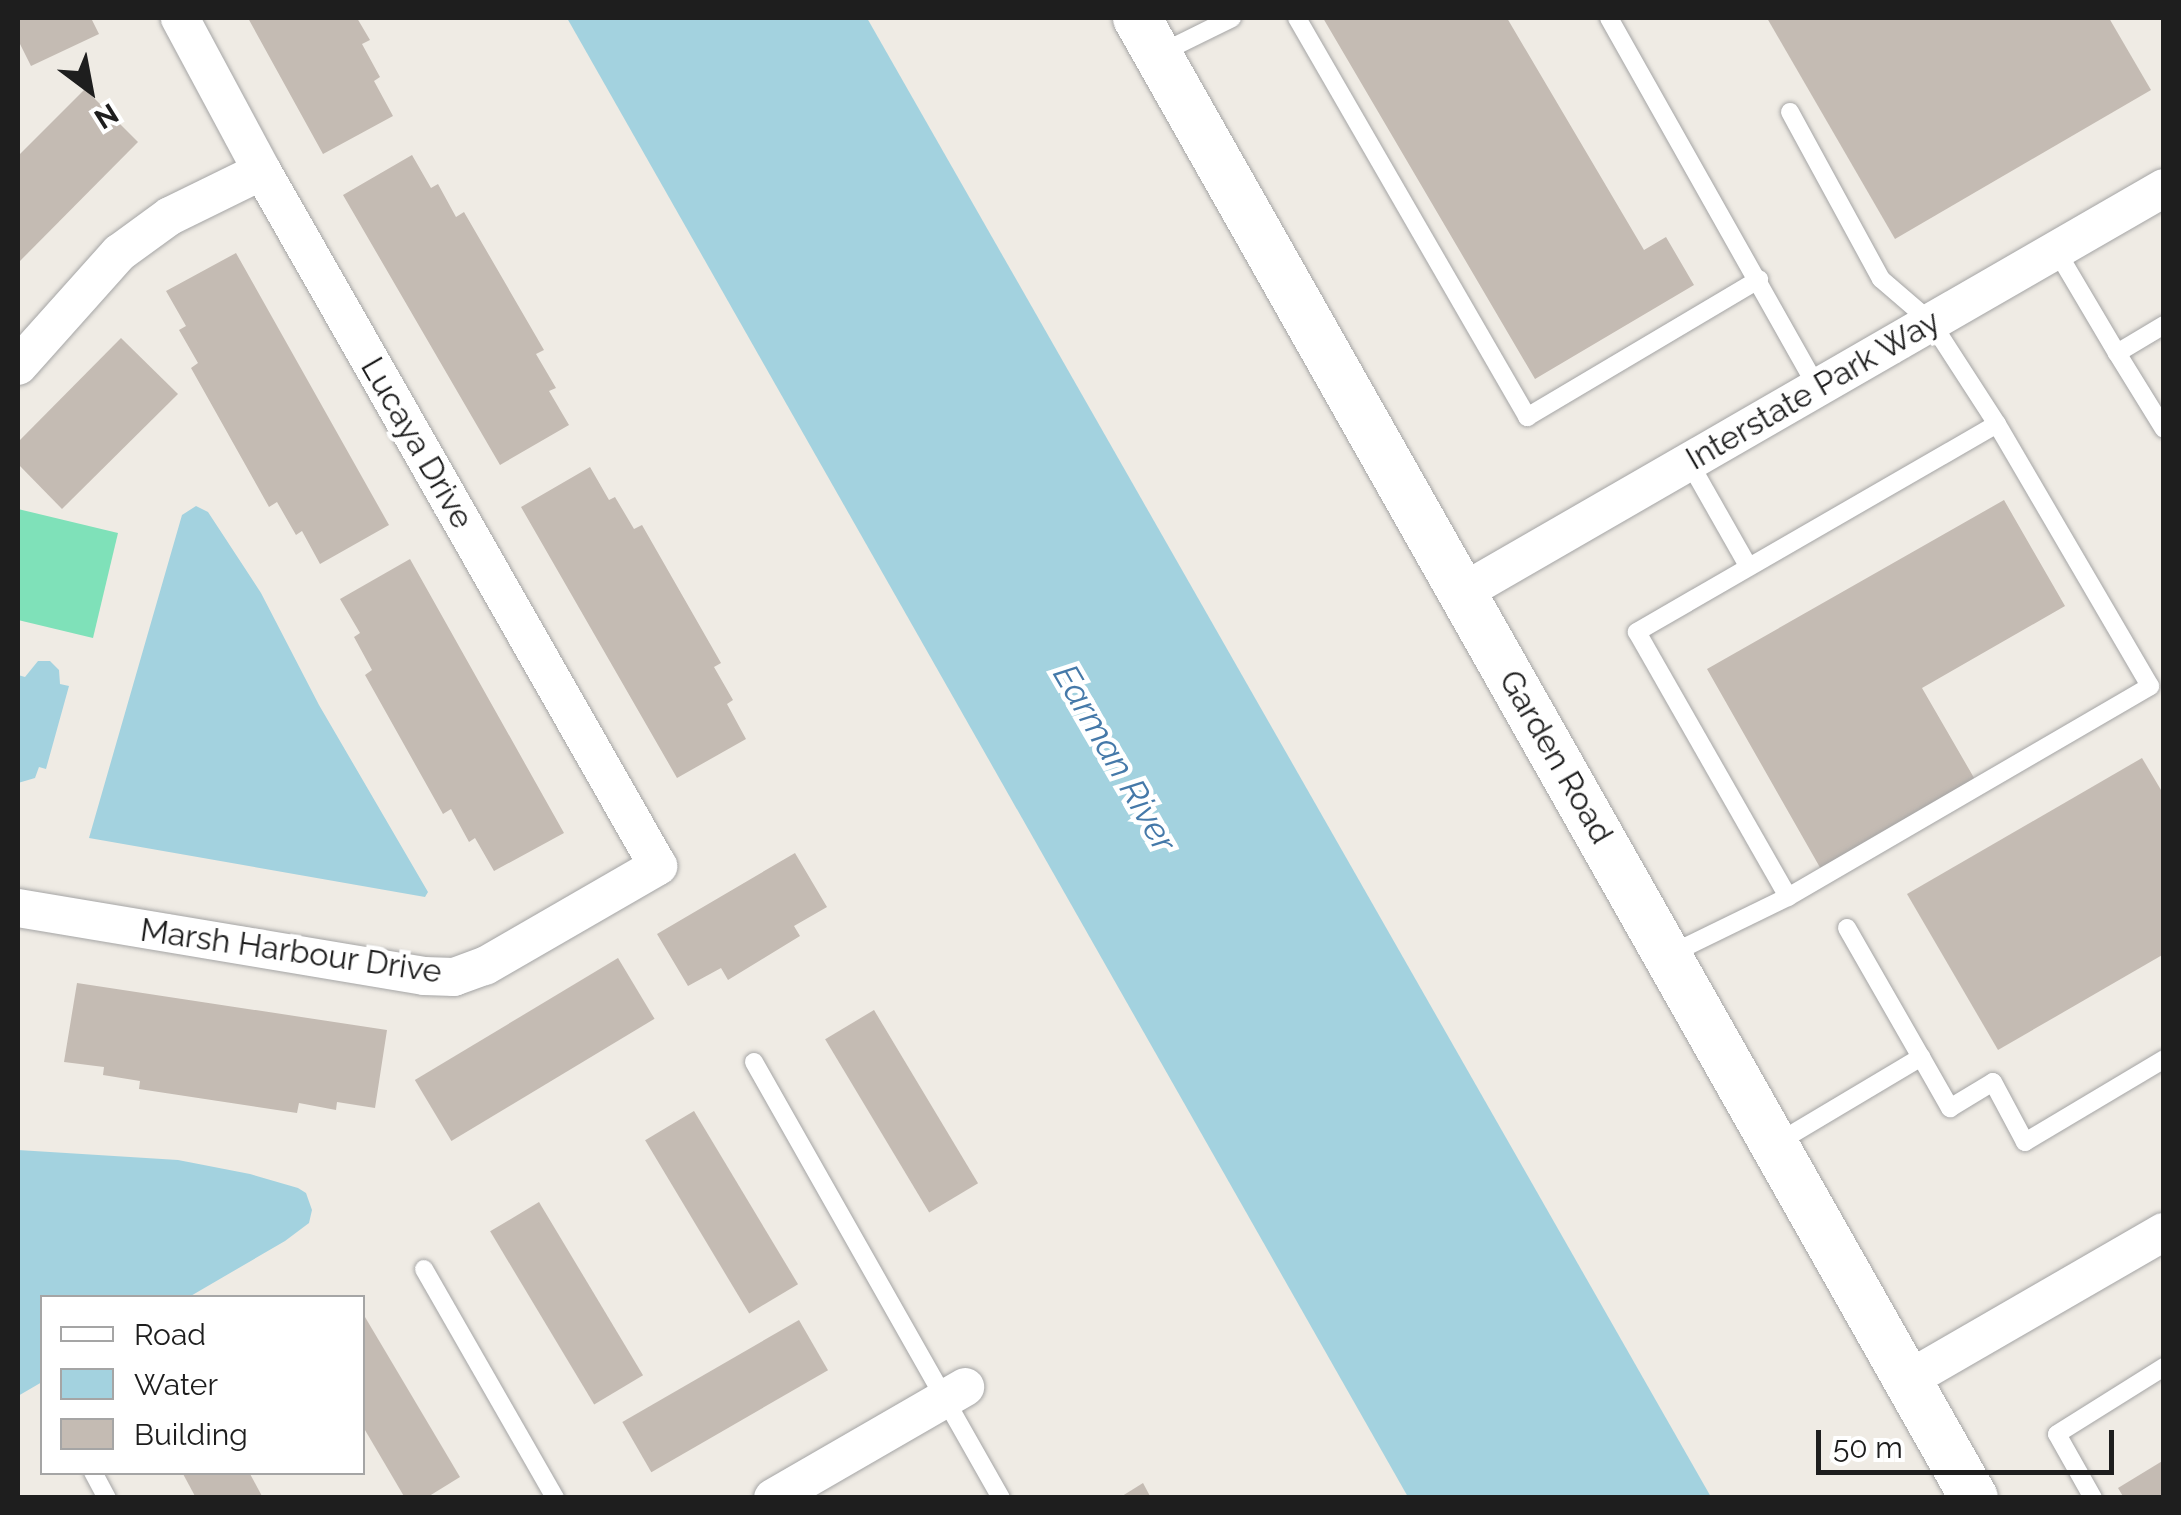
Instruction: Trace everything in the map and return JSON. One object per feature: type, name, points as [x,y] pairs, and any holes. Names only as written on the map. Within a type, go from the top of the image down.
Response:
[{"type":"street","name":"Lucaya Drive","points":[[180,18],[262,171],[658,866]]},
{"type":"street","name":"Garden Road","points":[[1148,36],[1974,1498]]},
{"type":"street","points":[[18,366],[119,253],[170,216],[262,171]]},
{"type":"street","name":"Interstate Park Way","points":[[1463,592],[1816,385],[2164,188]]},
{"type":"street","name":"Marsh Harbour Drive","points":[[18,908],[424,976],[454,977],[485,966],[658,866]]},
{"type":"street","points":[[1909,1379],[2164,1232]]},
{"type":"street","points":[[774,1498],[954,1393]]},
{"type":"lane","points":[[1148,36],[1232,18]]},
{"type":"lane","points":[[1297,18],[1528,417],[1759,279]]},
{"type":"lane","points":[[1609,18],[1816,385]]},
{"type":"lane","points":[[1669,955],[1788,897],[2150,686],[1998,424],[1932,322],[1882,279],[1790,112]]},
{"type":"lane","points":[[2056,250],[2164,429]]},
{"type":"lane","points":[[2117,353],[2164,325]]},
{"type":"lane","points":[[1788,897],[1637,632],[1998,424]]},
{"type":"lane","points":[[1689,462],[1748,566]]},
{"type":"lane","points":[[1847,928],[1950,1108],[1992,1082],[2026,1142],[2164,1060]]},
{"type":"lane","points":[[1776,1144],[1921,1057]]},
{"type":"lane","points":[[754,1062],[954,1393],[1001,1498]]},
{"type":"lane","points":[[424,1269],[554,1498]]},
{"type":"lane","points":[[2093,1498],[2057,1434],[2164,1366]]},
{"type":"lane","points":[[95,1475],[108,1498]]},
{"type":"green space","points":[[18,509],[118,533],[93,638],[18,620]]},
{"type":"water","name":"Earman River","points":[[567,18],[867,18],[1711,1497],[1408,1497]]},
{"type":"water","points":[[196,506],[208,512],[261,593],[319,705],[428,892],[425,897],[89,838],[182,515]]},
{"type":"water","points":[[38,661],[50,661],[59,670],[60,684],[69,686],[46,769],[39,767],[35,778],[18,783],[18,675],[25,677]]},
{"type":"water","points":[[18,1150],[178,1160],[250,1174],[306,1193],[312,1210],[309,1223],[192,1295],[40,1295],[40,1383],[18,1396]]},
{"type":"building","points":[[18,18],[91,18],[99,34],[31,66],[18,40]]},
{"type":"building","points":[[248,18],[357,18],[370,40],[362,44],[380,77],[374,81],[393,116],[323,154]]},
{"type":"building","points":[[1323,18],[1507,18],[1644,250],[1666,237],[1694,285],[1535,379]]},
{"type":"building","points":[[1767,18],[2109,18],[2151,90],[1895,239]]},
{"type":"building","points":[[85,89],[138,142],[18,263],[18,156]]},
{"type":"building","points":[[412,155],[431,188],[438,184],[456,217],[464,212],[544,350],[536,354],[556,388],[549,391],[569,425],[500,465],[343,195]]},
{"type":"building","points":[[236,253],[389,525],[320,564],[302,531],[296,535],[277,502],[269,507],[191,368],[198,363],[179,330],[186,326],[166,291]]},
{"type":"building","points":[[121,338],[178,394],[62,509],[18,464],[18,442]]},
{"type":"building","points":[[590,467],[609,500],[615,497],[634,529],[642,525],[721,663],[714,667],[733,700],[727,704],[746,739],[677,778],[521,507]]},
{"type":"building","points":[[2004,500],[2065,606],[1922,688],[1977,783],[1822,871],[1707,669]]},
{"type":"building","points":[[410,559],[564,833],[494,871],[475,838],[469,842],[451,809],[443,814],[365,675],[372,670],[354,637],[360,633],[340,599]]},
{"type":"building","points":[[2142,758],[2164,795],[2164,954],[1998,1050],[1907,894]]},
{"type":"building","points":[[795,853],[827,907],[794,926],[800,936],[728,980],[721,968],[688,986],[657,934]]},
{"type":"building","points":[[618,958],[655,1019],[451,1141],[415,1080]]},
{"type":"building","points":[[77,983],[387,1030],[375,1108],[337,1102],[336,1110],[299,1103],[297,1113],[139,1089],[140,1081],[103,1075],[104,1067],[64,1062]]},
{"type":"building","points":[[874,1010],[978,1183],[929,1213],[825,1039]]},
{"type":"building","points":[[694,1111],[798,1284],[749,1314],[645,1140]]},
{"type":"building","points":[[539,1202],[643,1375],[594,1405],[490,1231]]},
{"type":"building","points":[[365,1317],[460,1477],[426,1498],[405,1498],[365,1430]]},
{"type":"building","points":[[799,1320],[828,1370],[651,1472],[622,1422]]},
{"type":"building","points":[[2164,1460],[2164,1498],[2124,1498],[2118,1488]]},
{"type":"building","points":[[184,1475],[251,1475],[263,1498],[196,1498]]},
{"type":"building","points":[[1143,1483],[1151,1498],[1119,1498]]}]
